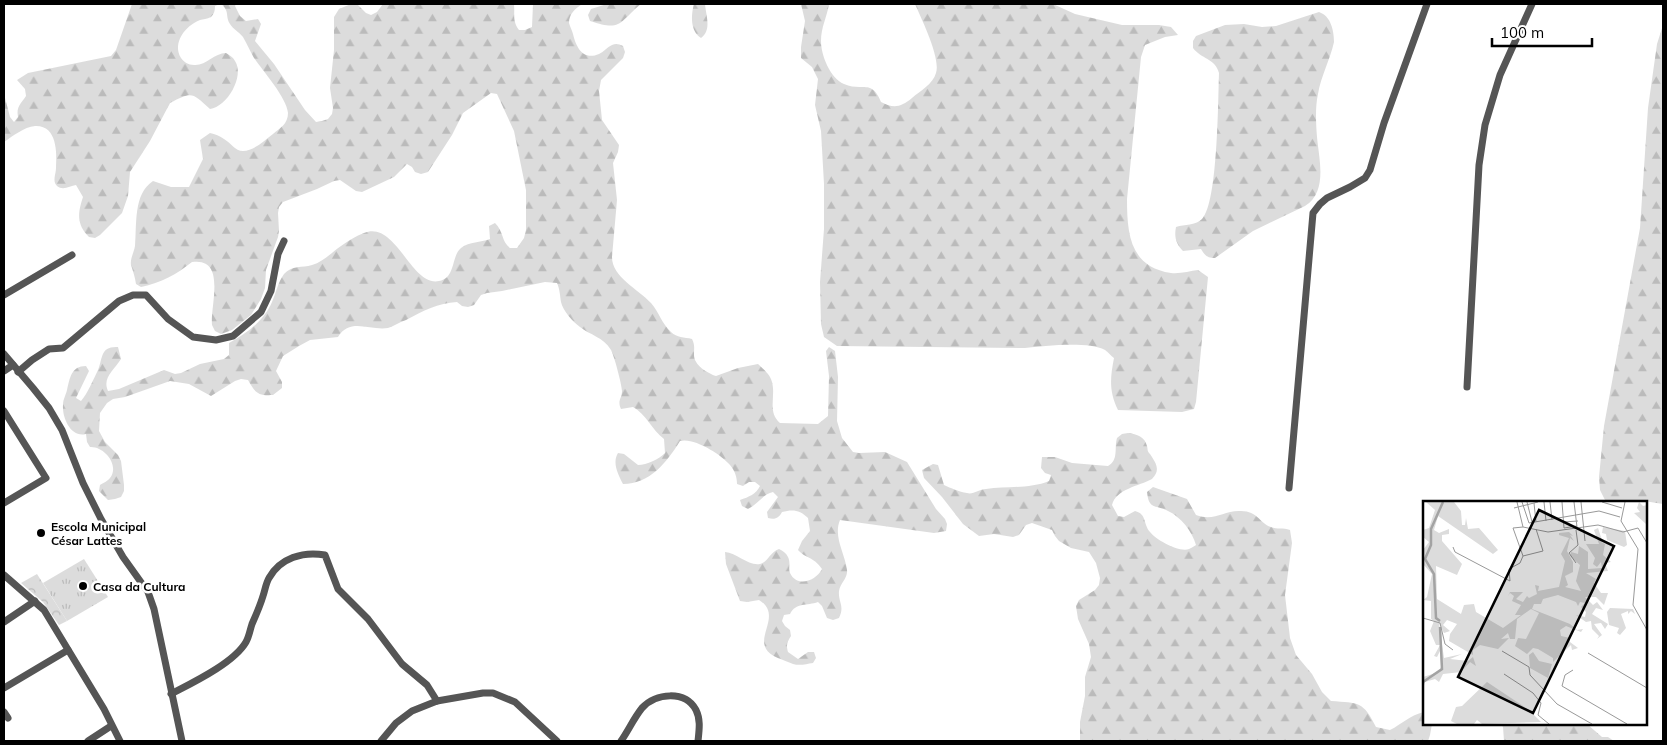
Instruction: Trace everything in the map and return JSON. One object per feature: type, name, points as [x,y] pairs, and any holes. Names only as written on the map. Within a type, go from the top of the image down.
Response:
[{"type":"street","points":[[1289,488],[1314,213],[1327,198],[1365,178],[1370,170],[1394,95],[1427,4]]},
{"type":"street","points":[[1467,387],[1479,165],[1485,125],[1500,74],[1532,4]]},
{"type":"street","points":[[18,372],[49,349],[63,348],[119,301],[133,295],[146,295],[168,319],[193,337],[216,340],[233,336],[261,312],[271,291],[278,254],[284,241]]},
{"type":"street","points":[[4,295],[72,255]]},
{"type":"street","points":[[4,354],[48,408],[62,430],[83,483],[101,519],[123,557],[148,592],[154,609],[182,741]]},
{"type":"street","points":[[4,371],[13,365]]},
{"type":"street","points":[[4,411],[46,478],[4,503]]},
{"type":"street","points":[[171,694],[210,673],[236,654],[246,642],[268,579],[275,569],[299,555],[313,553],[325,555],[338,589],[368,619],[402,664],[427,685],[437,700]]},
{"type":"street","points":[[4,576],[44,610],[104,710],[120,741]]},
{"type":"street","points":[[4,622],[35,601]]},
{"type":"street","points":[[4,688],[68,650]]},
{"type":"street","points":[[381,741],[396,723],[412,711],[437,700],[482,693],[499,695],[515,702],[557,741]]},
{"type":"street","points":[[621,741],[642,708],[664,696],[676,696],[685,699],[696,710],[699,720],[698,741]]},
{"type":"street","points":[[88,741],[111,726]]},
{"type":"green space","points":[[132,4],[220,4],[215,6],[211,17],[189,26],[179,41],[179,52],[185,62],[194,65],[202,64],[218,55],[226,53],[235,61],[238,75],[233,90],[216,107],[210,109],[192,95],[170,103],[150,141],[130,172],[128,196],[122,213],[100,235],[95,238],[89,237],[80,223],[79,213],[83,197],[76,185],[62,188],[57,186],[54,180],[56,147],[48,130],[35,126],[27,128],[4,142],[4,94],[10,117],[14,122],[18,117],[19,105],[26,96],[25,89],[17,80],[28,73],[111,56],[116,50]]},
{"type":"green space","points":[[221,4],[236,4],[235,6],[240,16],[246,21],[258,19],[261,24],[255,41],[274,64],[305,110],[316,122],[328,119],[332,114],[330,88],[334,50],[334,17],[339,9],[351,4],[357,4],[366,13],[371,15],[377,12],[383,4],[514,4],[515,24],[519,30],[525,30],[532,27],[533,4],[582,4],[573,12],[569,23],[578,48],[585,54],[593,56],[601,53],[613,44],[619,44],[623,46],[625,52],[623,58],[601,80],[599,91],[602,120],[619,145],[613,163],[617,200],[612,257],[616,271],[651,303],[673,334],[692,339],[696,362],[705,371],[716,376],[738,368],[758,364],[771,379],[774,414],[780,423],[818,424],[828,416],[829,376],[826,351],[829,347],[835,351],[838,377],[837,421],[842,438],[853,452],[885,452],[907,462],[936,509],[945,519],[947,524],[946,531],[934,533],[840,520],[838,533],[847,573],[839,591],[841,614],[839,618],[833,620],[827,618],[822,606],[818,602],[795,608],[790,614],[784,615],[782,621],[790,630],[791,636],[787,645],[788,652],[798,659],[808,652],[814,652],[816,658],[813,663],[798,665],[771,654],[765,647],[764,640],[769,615],[767,607],[759,600],[740,601],[726,564],[725,552],[751,563],[760,564],[779,549],[788,557],[789,571],[793,578],[802,581],[811,579],[822,569],[816,562],[798,550],[810,531],[808,518],[802,513],[793,510],[782,512],[775,519],[768,518],[767,512],[778,497],[773,492],[748,509],[742,506],[740,500],[752,495],[760,486],[755,482],[749,482],[743,486],[737,484],[732,467],[726,461],[700,444],[686,440],[680,441],[663,464],[649,476],[633,483],[623,484],[616,465],[618,453],[624,454],[638,465],[645,464],[665,453],[664,439],[638,410],[633,407],[621,409],[619,404],[622,388],[611,350],[604,342],[584,330],[569,316],[562,305],[557,283],[545,282],[487,293],[481,295],[474,305],[468,307],[462,306],[457,302],[437,306],[388,328],[354,326],[343,331],[338,337],[310,340],[283,356],[276,371],[282,382],[282,388],[273,395],[260,394],[248,380],[241,379],[211,396],[189,384],[170,381],[125,397],[113,399],[107,403],[100,413],[99,431],[105,442],[118,455],[121,461],[124,491],[121,497],[108,500],[99,491],[100,485],[109,479],[113,473],[112,462],[105,453],[90,447],[86,434],[76,433],[72,430],[64,416],[64,399],[70,377],[77,368],[86,366],[89,371],[76,398],[81,401],[98,370],[103,354],[108,348],[118,347],[121,359],[108,378],[108,391],[119,389],[164,370],[175,374],[181,373],[200,364],[224,359],[229,355],[229,343],[248,331],[269,309],[280,280],[287,271],[316,264],[349,240],[364,233],[375,232],[385,236],[420,274],[429,280],[439,281],[448,276],[461,248],[468,244],[490,239],[489,226],[495,223],[510,248],[517,248],[524,238],[526,230],[526,190],[514,131],[497,94],[491,93],[463,113],[452,135],[428,172],[421,174],[415,172],[407,164],[394,177],[362,192],[356,191],[340,180],[283,202],[279,207],[278,213],[278,237],[266,270],[265,288],[261,299],[251,315],[232,330],[221,334],[215,331],[212,325],[213,275],[210,267],[203,262],[192,262],[175,274],[155,283],[141,287],[136,284],[131,260],[135,246],[137,210],[142,194],[147,187],[153,181],[171,187],[189,187],[203,159],[200,140],[210,133],[221,137],[238,150],[247,151],[259,145],[278,130],[288,117],[284,100],[254,58],[243,37],[230,24],[226,9]]},
{"type":"green space","points":[[607,4],[641,4],[624,20],[614,25],[608,26],[590,21],[588,15],[591,9]]},
{"type":"green space","points":[[694,4],[705,4],[707,27],[701,38],[693,27],[692,13]]},
{"type":"green space","points":[[801,4],[829,4],[822,31],[821,47],[827,66],[834,77],[850,86],[866,87],[874,90],[881,102],[890,106],[901,105],[912,98],[929,84],[936,73],[937,66],[933,48],[915,4],[1053,4],[1075,14],[1122,25],[1159,25],[1171,27],[1178,35],[1165,37],[1145,45],[1141,57],[1127,212],[1130,236],[1134,247],[1147,264],[1157,270],[1171,273],[1198,270],[1208,277],[1194,409],[1182,412],[1118,410],[1111,385],[1114,358],[1105,350],[1097,347],[1077,345],[1025,348],[837,346],[824,337],[821,324],[820,282],[824,229],[824,184],[821,131],[815,105],[818,79],[812,67],[801,58],[805,21]]},
{"type":"green space","points":[[1319,12],[1329,20],[1334,42],[1321,81],[1316,104],[1316,127],[1320,165],[1317,192],[1305,206],[1253,231],[1215,258],[1210,258],[1201,249],[1183,251],[1176,240],[1176,227],[1199,221],[1207,209],[1214,173],[1217,126],[1219,73],[1211,61],[1196,52],[1193,48],[1193,41],[1196,36],[1225,25],[1276,26]]},
{"type":"green space","points":[[1663,25],[1663,504],[1647,501],[1606,501],[1600,490],[1599,477],[1604,426],[1640,228],[1648,108],[1657,44]]},
{"type":"green space","points":[[1122,434],[1137,435],[1144,440],[1148,451],[1156,463],[1157,470],[1152,479],[1118,495],[1112,505],[1118,516],[1124,517],[1135,511],[1139,512],[1150,532],[1163,542],[1185,550],[1196,545],[1192,535],[1182,521],[1164,509],[1151,505],[1147,492],[1153,487],[1187,499],[1196,515],[1214,517],[1235,511],[1247,512],[1255,515],[1271,527],[1290,530],[1292,543],[1285,595],[1290,638],[1296,655],[1312,674],[1322,692],[1331,701],[1359,705],[1367,712],[1376,727],[1390,730],[1410,717],[1423,712],[1423,725],[1432,725],[1428,741],[1080,741],[1085,677],[1091,657],[1089,644],[1078,619],[1076,606],[1079,600],[1095,590],[1099,585],[1100,578],[1096,563],[1089,552],[1071,548],[1059,541],[1052,530],[1032,523],[1026,525],[1019,535],[1013,537],[994,534],[979,536],[963,524],[924,478],[922,470],[933,464],[938,465],[944,485],[969,493],[983,489],[1042,484],[1049,481],[1051,475],[1045,473],[1041,468],[1042,457],[1055,457],[1072,463],[1108,466],[1114,460],[1117,438]]},
{"type":"green space","points":[[84,559],[108,597],[67,621],[43,583]]},
{"type":"green space","points":[[37,574],[67,621],[59,625],[43,602],[21,583]]},
{"type":"green space","points":[[1502,725],[1588,725],[1602,737],[1608,737],[1614,741],[1504,741]]},
{"type":"place","name":"Escola Municipal César Lattes","points":[[41,533]]},
{"type":"place","name":"Casa da Cultura","points":[[83,586]]}]
